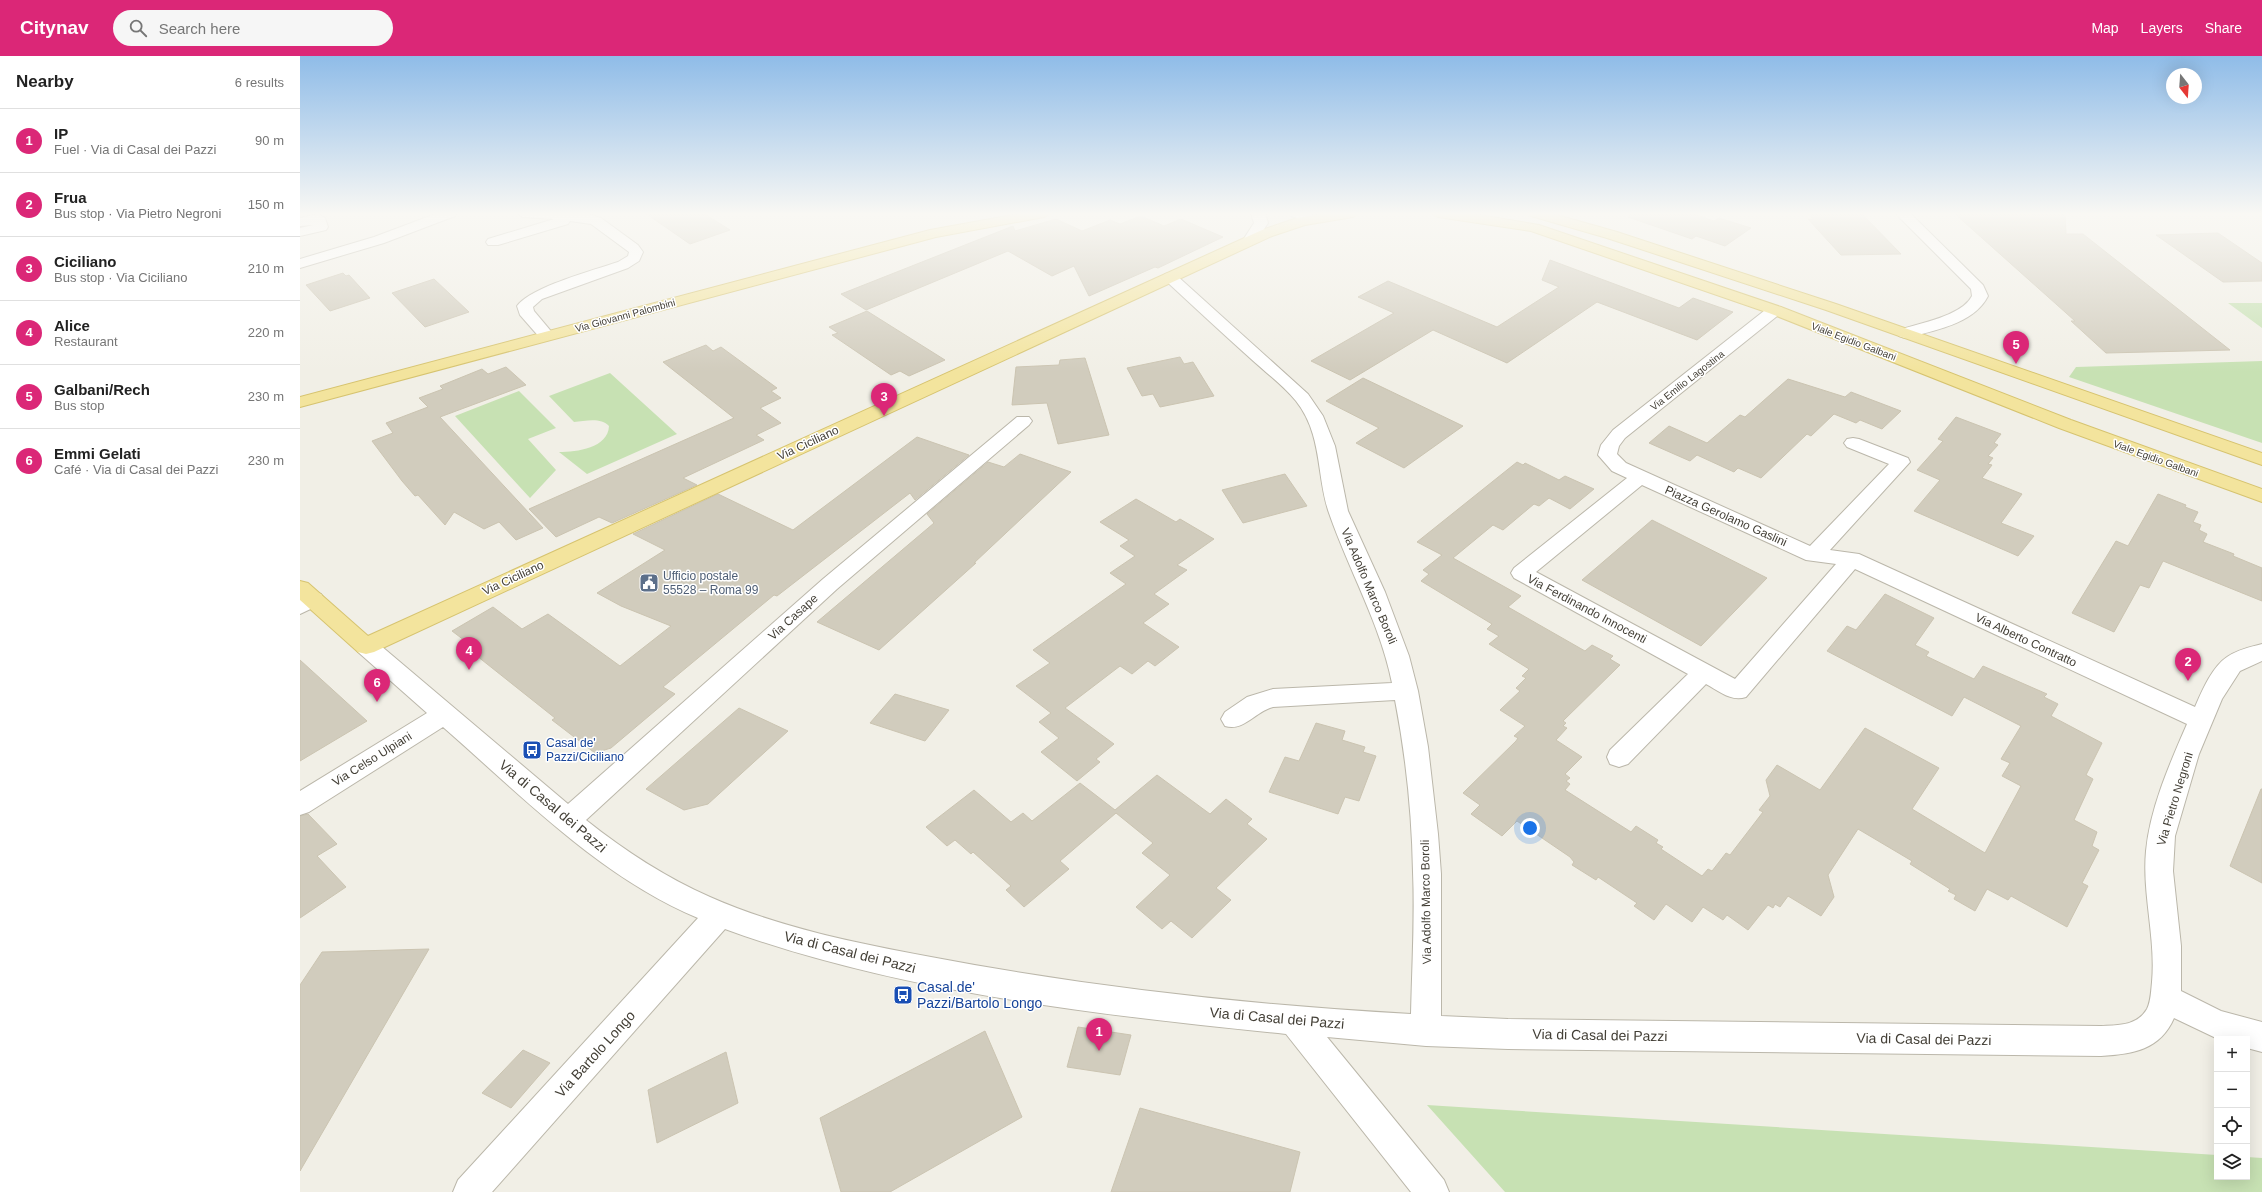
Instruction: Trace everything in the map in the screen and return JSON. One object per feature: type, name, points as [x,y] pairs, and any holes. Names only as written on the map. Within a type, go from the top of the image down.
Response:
[{"type":"main road","name":"Via Giovanni Palombini","points":[[300,402],[813,266]]},
{"type":"main road","name":"Via Ciciliano","points":[[366,646],[1194,266]]},
{"type":"main road","name":"Viale Egidio Galbani","points":[[1646,266],[1775,310],[2065,424],[2262,496]]},
{"type":"main road","name":"Viale Egidio Galbani","points":[[1704,266],[1905,333],[2262,459]]},
{"type":"main road","points":[[304,598],[366,646]]},
{"type":"street","points":[[547,336],[526,312],[525,306],[527,303],[537,296],[620,266]]},
{"type":"street","points":[[1905,333],[1963,314],[1975,304],[1980,296],[1978,288],[1956,266]]},
{"type":"street","name":"Via Adolfo Marco Boroli","points":[[1170,277],[1286,382],[1314,416],[1326,446],[1338,510],[1383,613],[1398,656],[1406,691],[1419,768],[1425,834],[1427,882],[1426,1031]]},
{"type":"street","name":"Via Emilio Lagostina","points":[[1607,455],[1614,439],[1627,427],[1775,310]]},
{"type":"street","name":"Via Casape","points":[[568,820],[830,584],[1023,421]]},
{"type":"street","points":[[1813,555],[1901,462],[1853,443]]},
{"type":"street","name":"Piazza Gerolamo Gaslini","points":[[1607,455],[1619,467],[1813,555],[1852,559]]},
{"type":"street","name":"Via Ferdinando Innocenti","points":[[1640,477],[1521,573],[1738,691],[1852,559]]},
{"type":"street","name":"Via Alberto Contratto","points":[[1852,559],[2201,720]]},
{"type":"street","name":"Via di Casal dei Pazzi","points":[[366,646],[568,820],[633,870],[679,896],[719,915],[798,941],[893,963],[981,981],[1157,1005],[1293,1020],[1426,1031],[1508,1034],[2115,1040],[2134,1038],[2150,1029],[2162,1014],[2166,999]]},
{"type":"street","name":"Via Pietro Negroni","points":[[2166,999],[2168,957],[2160,874],[2160,840],[2201,720],[2216,687],[2228,670],[2242,659],[2262,652]]},
{"type":"street","points":[[1619,757],[1704,672]]},
{"type":"street","points":[[1233,719],[1255,703],[1273,698],[1406,691]]},
{"type":"street","name":"Via Celso Ulpiani","points":[[300,804],[444,714]]},
{"type":"street","name":"Via Bartolo Longo","points":[[470,1192],[719,915]]},
{"type":"street","points":[[2166,999],[2217,1024],[2262,1038]]},
{"type":"street","points":[[1293,1020],[1432,1192]]},
{"type":"green space","points":[[2228,303],[2262,303],[2262,328]]},
{"type":"green space","points":[[2262,361],[2262,443],[2069,377],[2076,367]]},
{"type":"green space","points":[[610,373],[677,434],[587,474],[559,452],[582,450],[597,444],[607,433],[609,426],[602,421],[588,420],[574,422],[549,396]]},
{"type":"green space","points":[[519,391],[556,428],[528,439],[556,470],[530,498],[455,416]]},
{"type":"green space","points":[[1427,1105],[2214,1155],[2214,1180],[2250,1180],[2250,1157],[2262,1158],[2262,1192],[1505,1192]]},
{"type":"building","points":[[912,266],[972,266],[866,310],[841,294]]},
{"type":"building","points":[[1034,266],[1074,266],[1052,276]]},
{"type":"building","points":[[1074,266],[1162,266],[1158,268],[1155,267],[1089,296]]},
{"type":"building","points":[[1548,266],[1566,266],[1679,308],[1693,298],[1733,312],[1697,340],[1597,302],[1507,363],[1433,330],[1350,380],[1311,361],[1394,313],[1358,297],[1388,281],[1497,327],[1559,287],[1542,280]]},
{"type":"building","points":[[2013,266],[2124,266],[2230,350],[2106,353],[2071,321],[2075,321]]},
{"type":"building","points":[[2200,266],[2262,266],[2262,281],[2223,282]]},
{"type":"building","points":[[343,273],[346,276],[349,275],[370,298],[330,311],[306,285]]},
{"type":"building","points":[[434,279],[469,312],[425,327],[392,293]]},
{"type":"building","points":[[867,311],[945,360],[909,376],[900,371],[891,375],[832,335],[838,333],[829,327]]},
{"type":"building","points":[[706,345],[713,351],[721,347],[777,388],[771,391],[781,398],[760,408],[781,423],[756,435],[764,440],[683,478],[697,485],[612,523],[599,517],[556,537],[529,509],[734,418],[663,362]]},
{"type":"building","points":[[1180,357],[1184,364],[1193,362],[1214,396],[1160,407],[1153,394],[1142,396],[1127,368]]},
{"type":"building","points":[[1085,358],[1109,435],[1058,444],[1047,403],[1012,405],[1016,367],[1059,365],[1060,360]]},
{"type":"building","points":[[506,367],[526,385],[440,417],[543,528],[516,540],[499,522],[484,529],[454,512],[445,525],[418,495],[415,496],[372,441],[393,433],[386,423],[428,407],[419,398],[443,389],[440,386],[482,369],[488,374]]},
{"type":"building","points":[[1363,378],[1463,426],[1404,468],[1356,443],[1379,428],[1326,401]]},
{"type":"building","points":[[1788,379],[1845,397],[1851,392],[1901,411],[1882,429],[1860,420],[1856,423],[1834,414],[1811,436],[1807,434],[1761,478],[1738,468],[1734,472],[1697,455],[1690,461],[1649,443],[1669,426],[1707,443],[1740,415],[1745,417]]},
{"type":"building","points":[[1956,417],[2001,434],[1994,443],[1998,445],[1988,456],[1993,458],[1988,464],[1992,465],[1982,478],[2022,494],[2001,523],[2034,536],[2018,556],[1914,511],[1940,480],[1917,470],[1943,441],[1938,439]]},
{"type":"building","points":[[917,437],[969,455],[915,500],[910,493],[777,596],[774,595],[663,687],[675,694],[611,748],[595,753],[552,720],[555,718],[477,656],[481,653],[452,631],[493,607],[522,629],[548,614],[620,666],[671,626],[621,606],[597,593],[665,550],[633,534],[718,494],[793,530]]},
{"type":"building","points":[[1020,454],[1071,472],[974,563],[976,563],[879,650],[817,622],[934,523],[927,514],[988,462],[1004,467]]},
{"type":"building","points":[[1517,462],[1523,465],[1525,463],[1559,480],[1565,476],[1594,489],[1570,509],[1549,498],[1539,506],[1534,504],[1503,530],[1493,525],[1453,558],[1521,596],[1508,607],[1585,651],[1592,645],[1613,656],[1610,659],[1620,665],[1563,721],[1566,723],[1563,726],[1567,728],[1556,740],[1582,757],[1565,774],[1570,778],[1566,781],[1570,784],[1565,790],[1631,832],[1636,826],[1658,840],[1656,843],[1663,847],[1661,849],[1702,876],[1708,869],[1712,871],[1726,853],[1730,855],[1763,812],[1759,810],[1770,796],[1766,780],[1777,765],[1820,790],[1865,728],[1939,768],[1912,809],[1985,853],[2021,786],[2002,776],[2010,763],[2001,759],[2021,726],[1964,697],[1952,716],[1827,651],[1847,626],[1856,630],[1885,594],[1934,618],[1915,645],[1929,652],[1926,656],[1974,679],[1983,666],[2047,694],[2044,697],[2058,704],[2051,716],[2102,743],[2086,775],[2093,779],[2074,820],[2097,832],[2092,846],[2099,850],[2082,883],[2088,886],[2067,927],[2011,896],[2008,900],[1987,889],[1975,911],[1954,899],[1956,895],[1948,891],[1950,889],[1910,864],[1912,861],[1858,829],[1828,875],[1834,897],[1821,916],[1788,896],[1780,907],[1775,904],[1773,908],[1768,905],[1748,930],[1727,915],[1723,920],[1703,907],[1692,922],[1666,904],[1654,920],[1634,906],[1637,903],[1598,877],[1596,880],[1572,865],[1574,862],[1570,857],[1517,821],[1502,836],[1471,814],[1480,805],[1463,793],[1516,741],[1518,738],[1514,736],[1525,726],[1500,710],[1520,691],[1516,688],[1526,678],[1522,676],[1529,669],[1489,644],[1499,636],[1487,629],[1492,624],[1421,581],[1429,574],[1423,570],[1442,555],[1417,542]]},
{"type":"building","points":[[1285,474],[1307,506],[1243,523],[1222,490]]},
{"type":"building","points":[[2158,494],[2186,505],[2185,507],[2198,512],[2193,522],[2201,525],[2199,530],[2207,534],[2203,542],[2234,554],[2233,556],[2262,568],[2262,601],[2163,561],[2149,588],[2140,585],[2114,632],[2072,613],[2116,541],[2128,546]]},
{"type":"building","points":[[1136,499],[1176,522],[1180,519],[1214,539],[1177,565],[1187,570],[1154,594],[1169,604],[1143,623],[1179,647],[1155,666],[1148,661],[1132,674],[1120,666],[1065,708],[1114,744],[1096,759],[1100,762],[1077,781],[1041,752],[1059,738],[1039,722],[1051,713],[1016,686],[1050,663],[1033,650],[1126,584],[1110,573],[1135,556],[1120,546],[1129,540],[1100,522]]},
{"type":"building","points":[[1652,520],[1767,578],[1701,646],[1582,580]]},
{"type":"building","points":[[300,660],[367,721],[300,761]]},
{"type":"building","points":[[895,694],[949,710],[925,741],[870,723]]},
{"type":"building","points":[[739,708],[788,731],[708,804],[684,810],[646,789]]},
{"type":"building","points":[[1316,723],[1345,731],[1342,740],[1365,747],[1363,752],[1376,756],[1359,801],[1345,797],[1338,814],[1269,792],[1285,757],[1299,761]]},
{"type":"building","points":[[1157,775],[1210,814],[1226,799],[1252,819],[1247,824],[1267,839],[1216,888],[1231,900],[1192,938],[1171,921],[1162,929],[1136,907],[1170,875],[1142,853],[1153,843],[1116,813],[1060,861],[1069,869],[1024,907],[1006,890],[1011,886],[973,852],[971,854],[955,840],[947,846],[926,827],[974,790],[1011,822],[1023,813],[1032,821],[1080,783],[1115,810]]},
{"type":"building","points":[[2262,789],[2262,883],[2230,866]]},
{"type":"building","points":[[308,814],[337,844],[317,856],[346,887],[300,918],[300,816]]},
{"type":"building","points":[[429,949],[300,1171],[300,985],[322,952]]},
{"type":"building","points":[[1078,1027],[1131,1035],[1120,1075],[1067,1067]]},
{"type":"building","points":[[985,1031],[1022,1117],[890,1192],[841,1192],[820,1118]]},
{"type":"building","points":[[523,1050],[550,1063],[511,1108],[482,1093]]},
{"type":"building","points":[[726,1052],[738,1103],[657,1143],[648,1090]]},
{"type":"building","points":[[1140,1108],[1300,1152],[1290,1192],[1111,1192]]},
{"type":"place","name":"Galbani/Rech","points":[[2016,364]]},
{"type":"place","name":"Ciciliano","points":[[884,416]]},
{"type":"place","name":"Ufficio postale 55528 – Roma 99","points":[[649,583]]},
{"type":"place","name":"Alice","points":[[469,670]]},
{"type":"place","name":"Frua","points":[[2188,681]]},
{"type":"place","name":"Emmi Gelati","points":[[377,702]]},
{"type":"place","name":"Casal de' Pazzi/Ciciliano","points":[[532,750]]},
{"type":"place","name":"Casal de' Pazzi/Bartolo Longo","points":[[903,995]]},
{"type":"place","name":"IP","points":[[1099,1051]]}]
